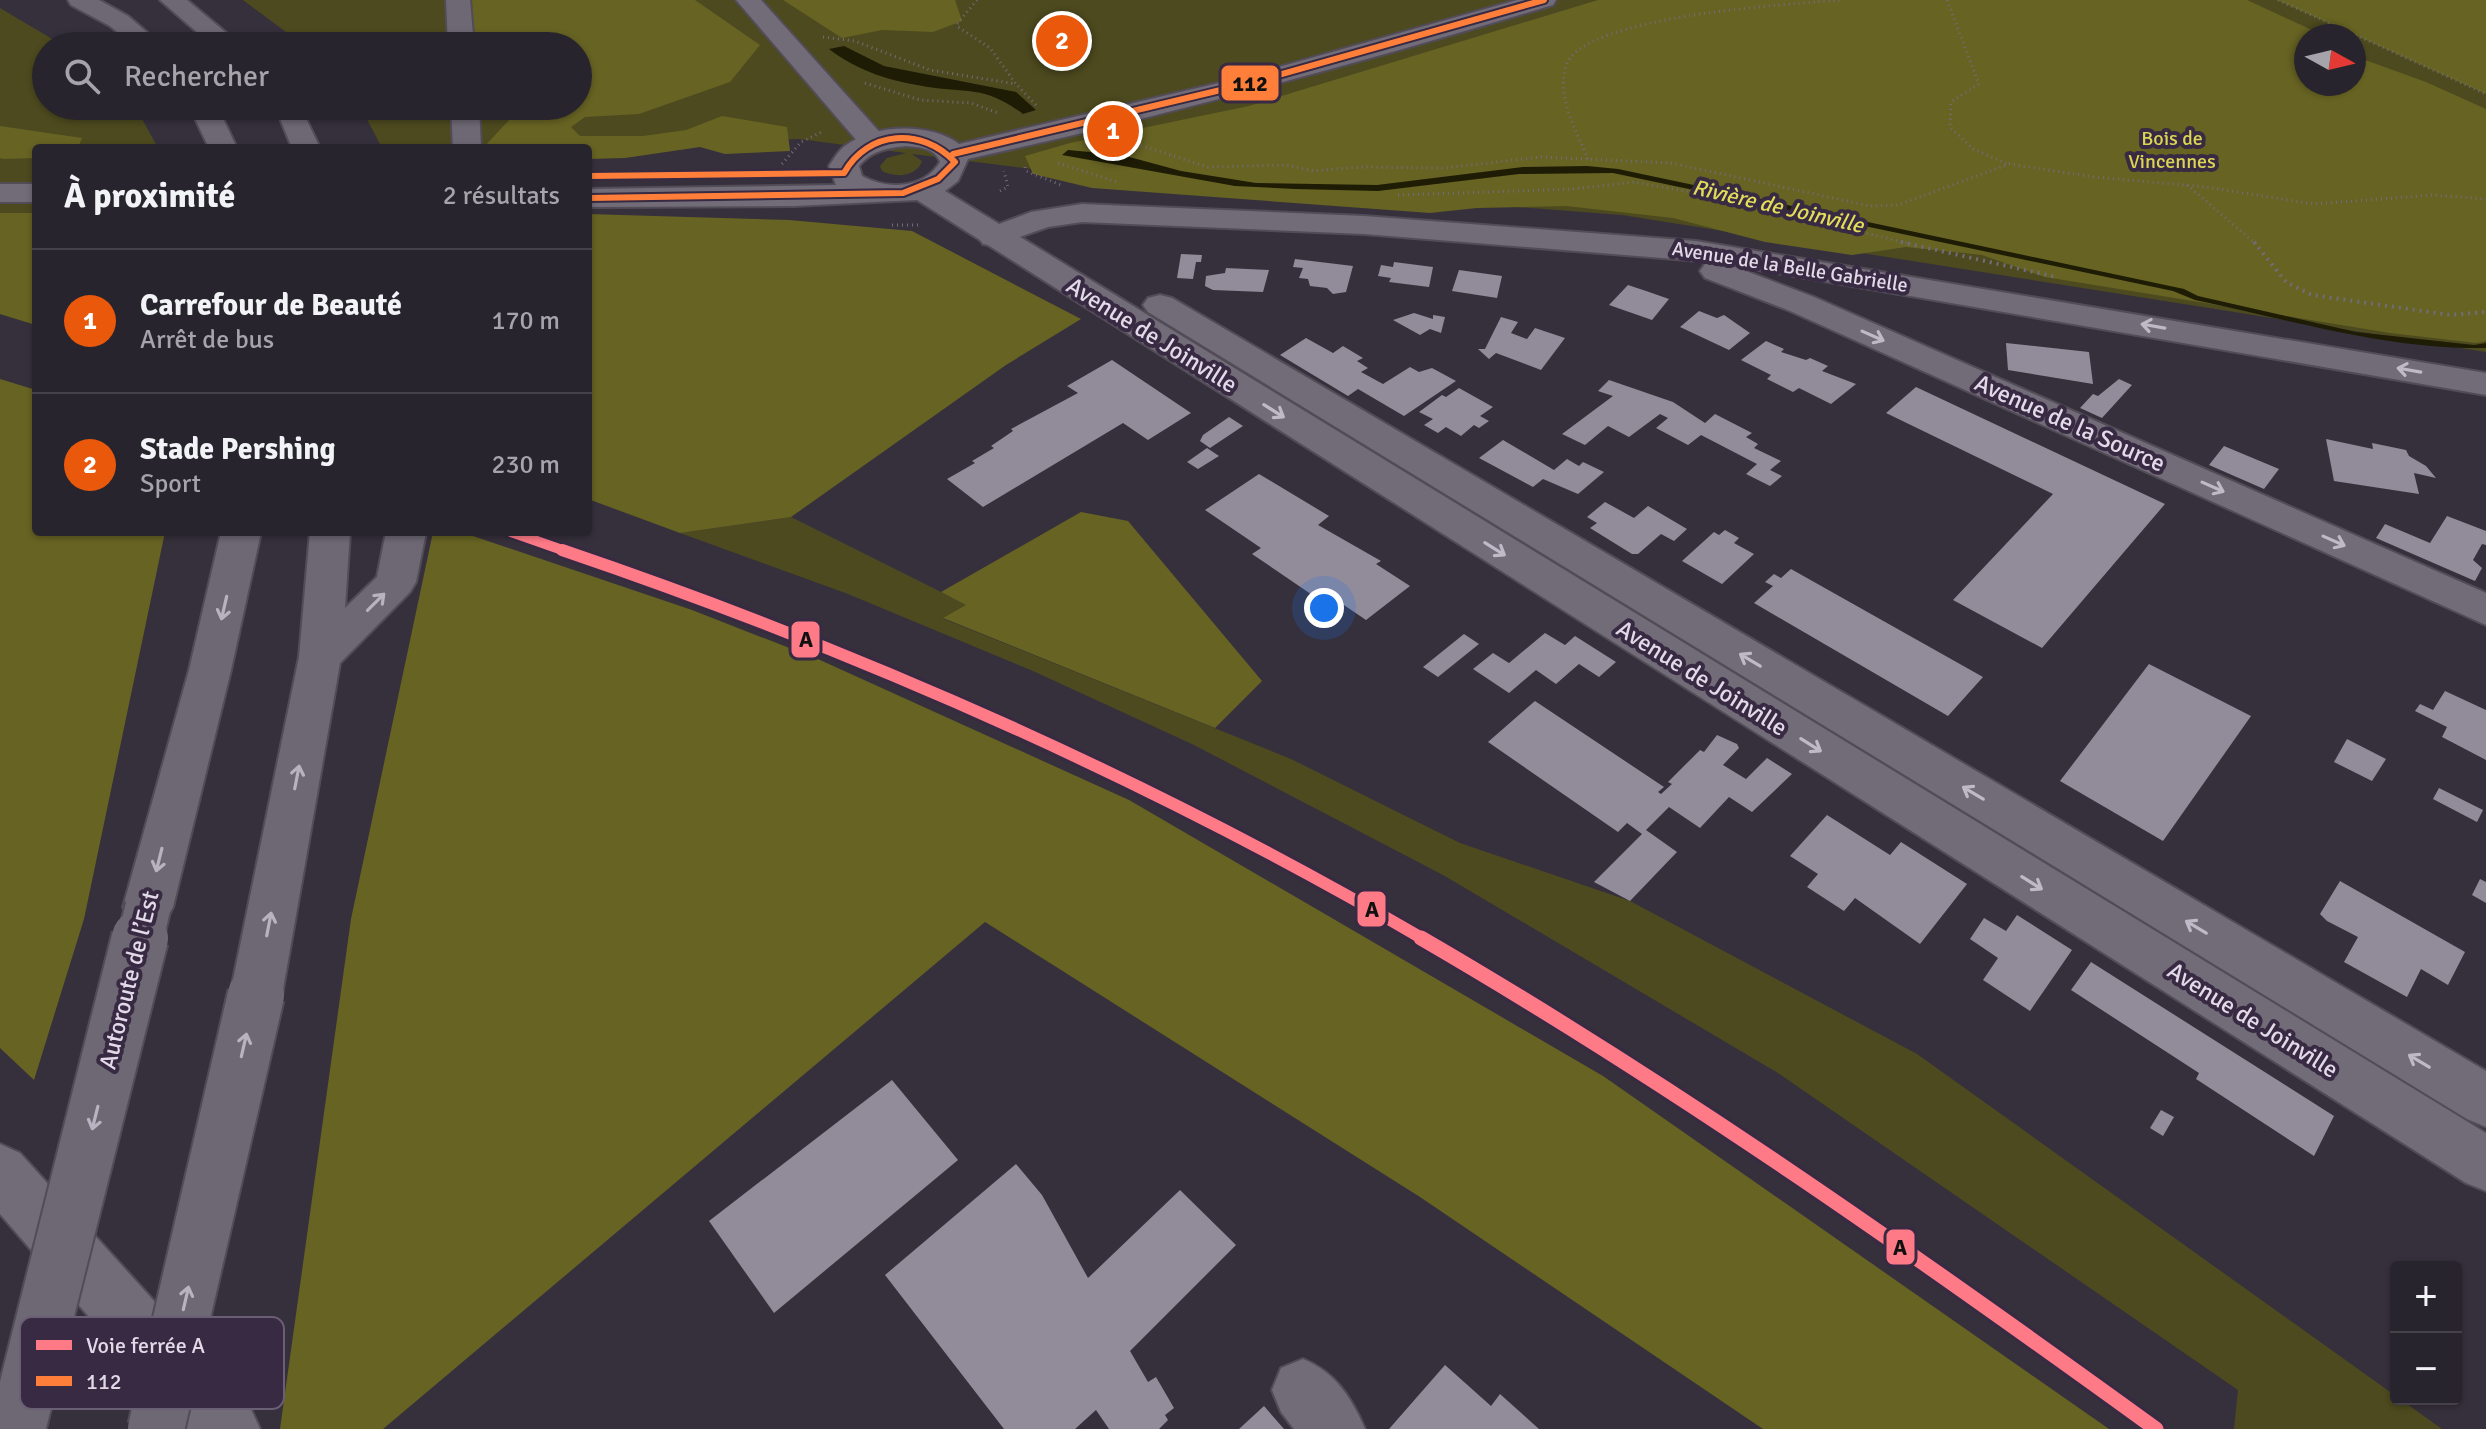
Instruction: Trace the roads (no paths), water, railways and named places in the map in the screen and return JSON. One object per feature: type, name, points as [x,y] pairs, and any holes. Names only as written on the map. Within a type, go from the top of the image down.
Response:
[{"type":"highway","points":[[80,0],[133,32]]},
{"type":"highway","points":[[172,0],[212,32]]},
{"type":"highway","points":[[458,0],[460,32]]},
{"type":"highway","points":[[210,120],[221,144]]},
{"type":"highway","points":[[294,120],[304,144]]},
{"type":"highway","points":[[466,120],[467,144]]},
{"type":"highway","name":"Autoroute de l’Est","points":[[45,1317],[210,670],[240,536]]},
{"type":"highway","points":[[182,1317],[256,995],[320,657],[330,536]]},
{"type":"highway","points":[[320,657],[396,582],[405,536]]},
{"type":"highway","name":"Autoroute de l’Est","points":[[17,1429],[22,1409]]},
{"type":"highway","points":[[156,1429],[161,1409]]},
{"type":"main road","points":[[592,198],[903,193],[939,174],[1059,130],[1271,80],[1544,0]]},
{"type":"main road","name":"Avenue de Joinville","points":[[874,143],[906,137],[935,142],[939,174],[1010,231],[2486,1164]]},
{"type":"main road","points":[[871,192],[848,181],[844,173],[847,160],[854,153],[874,143]]},
{"type":"main road","points":[[0,173],[32,173]]},
{"type":"main road","points":[[592,176],[844,173]]},
{"type":"main road","points":[[0,193],[32,193]]},
{"type":"main road","name":"Avenue de Joinville","points":[[1010,231],[2486,1101]]},
{"type":"street","points":[[748,0],[874,143]]},
{"type":"street","name":"Avenue de la Belle Gabrielle","points":[[1010,231],[1066,215],[1111,214],[1378,225],[1696,250],[2486,384]]},
{"type":"street","name":"Avenue de la Source","points":[[1650,247],[1802,304],[2486,610]]},
{"type":"street","points":[[1802,304],[1778,289],[1773,282],[1775,273],[1834,273]]},
{"type":"street","points":[[0,1172],[129,1317]]},
{"type":"street","points":[[210,1409],[228,1429]]},
{"type":"water","points":[[844,46],[884,66],[1016,92],[1036,110],[1023,114],[998,99],[977,92],[914,85],[876,74],[852,64],[829,49]]},
{"type":"water","name":"Rivière de Joinville","points":[[1068,150],[1122,155],[1181,171],[1256,183],[1377,185],[1523,167],[1618,169],[2184,289],[2198,296],[2356,332],[2474,345],[2486,343],[2486,348],[2413,344],[2340,332],[2195,300],[2173,291],[1613,173],[1519,174],[1378,191],[1295,189],[1235,186],[1062,155]]},
{"type":"rail line","name":"A","points":[[523,536],[788,632],[969,707],[1147,790],[1355,899],[1473,968],[1706,1115],[1934,1270],[2156,1429]]},
{"type":"place","name":"Stade Pershing","points":[[1062,41]]},
{"type":"place","name":"Carrefour de Beauté","points":[[1113,131]]},
{"type":"park label","name":"Bois de Vincennes","points":[[2172,150]]}]
